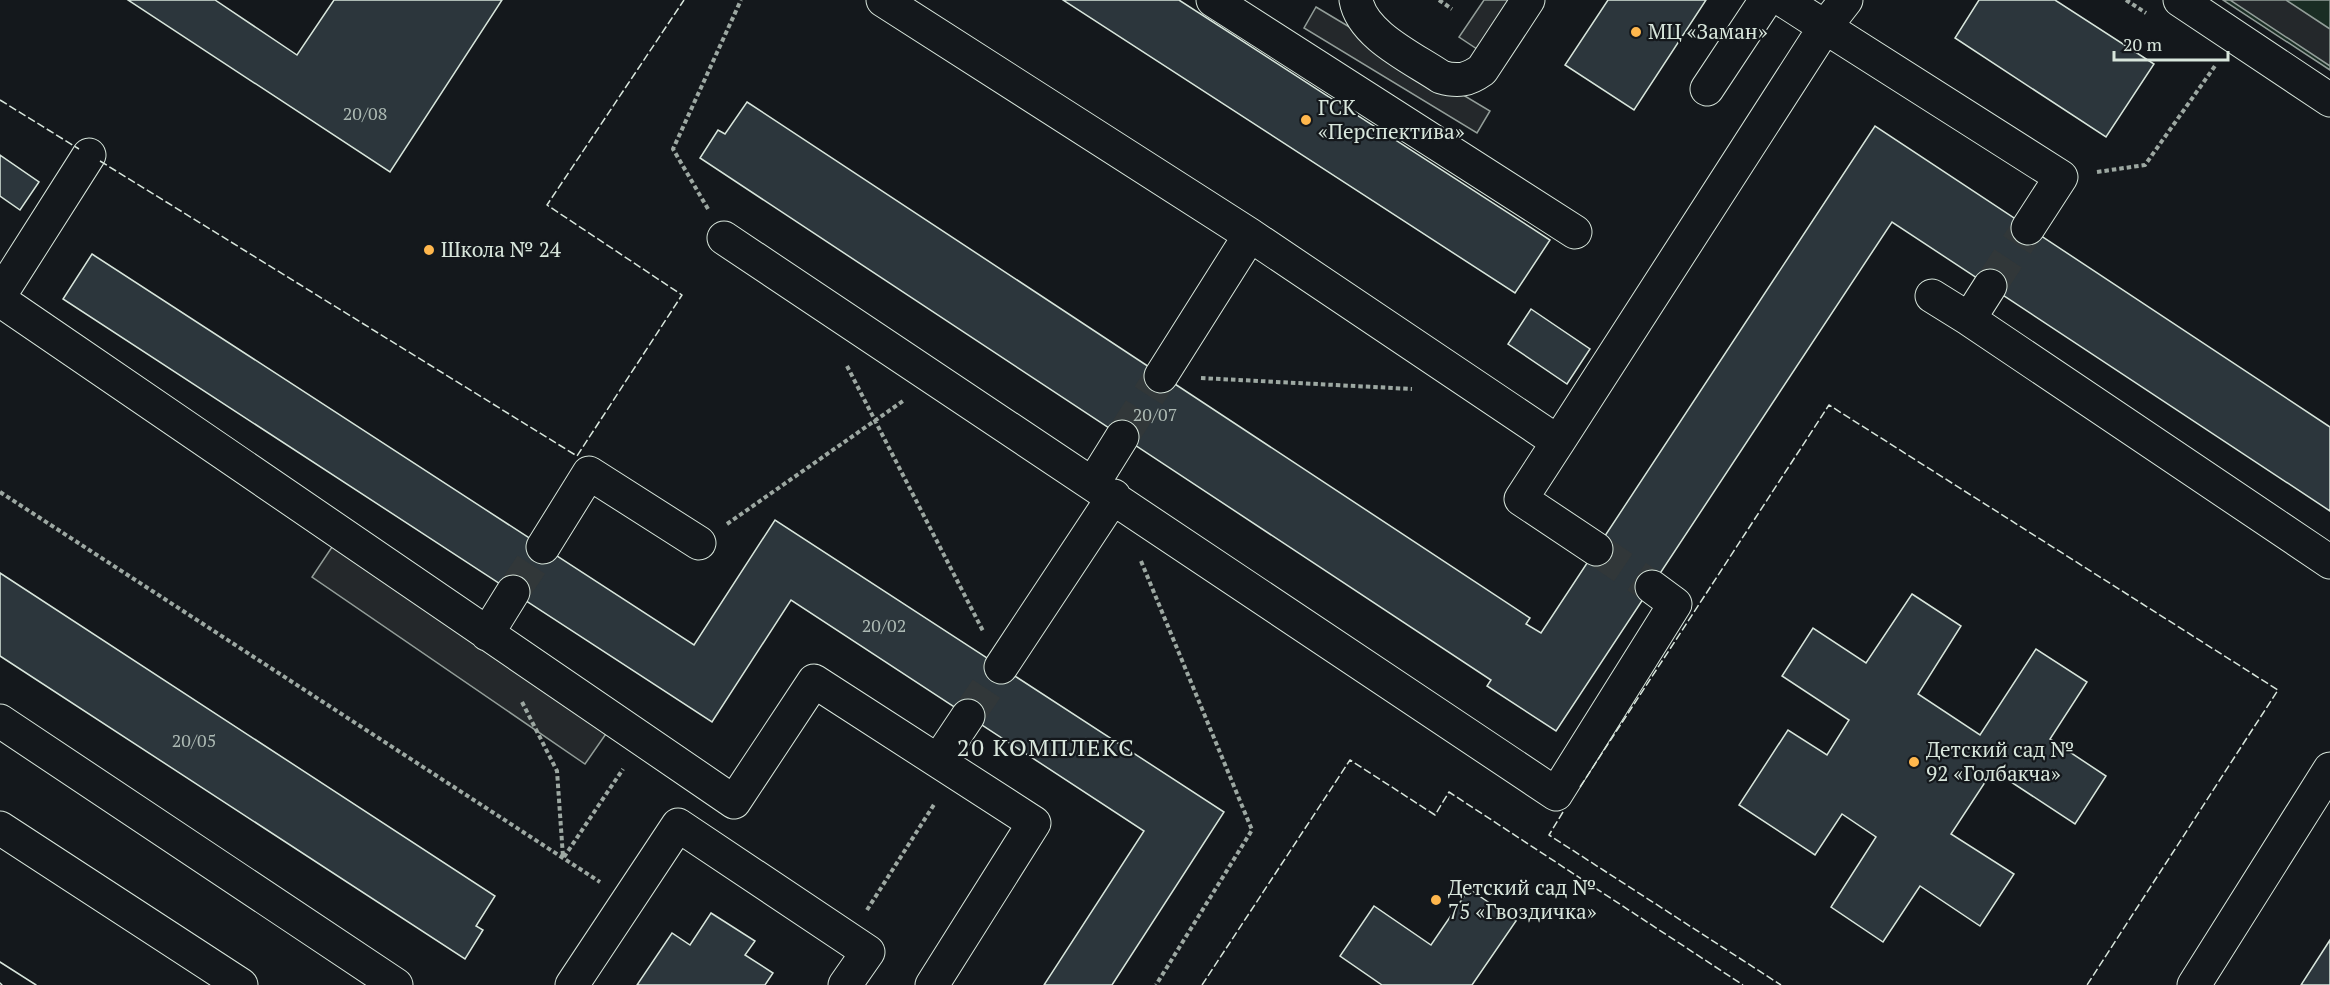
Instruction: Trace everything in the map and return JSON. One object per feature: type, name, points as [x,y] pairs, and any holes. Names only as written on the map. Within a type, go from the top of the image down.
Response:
[{"type":"street","points":[[883,0],[1250,236],[1558,442]]},
{"type":"street","points":[[1213,0],[1575,232]]},
{"type":"street","points":[[1356,0],[1361,16],[1373,31],[1441,76],[1462,81],[1482,70],[1528,0]]},
{"type":"street","points":[[1707,89],[1766,0]]},
{"type":"street","points":[[1783,0],[2061,177],[2028,228]]},
{"type":"street","points":[[1596,549],[1521,499],[1825,27],[1846,0]]},
{"type":"street","points":[[2180,0],[2330,100]]},
{"type":"street","points":[[0,296],[89,155]]},
{"type":"street","points":[[1161,376],[1250,236]]},
{"type":"street","points":[[724,238],[1104,489],[1563,798],[1675,604],[1652,587]]},
{"type":"street","points":[[1969,319],[1990,286]]},
{"type":"street","points":[[1932,297],[1969,319],[2330,562]]},
{"type":"street","points":[[0,300],[734,802],[814,681],[1034,823],[932,985]]},
{"type":"street","points":[[1001,667],[1104,489],[1122,437]]},
{"type":"street","points":[[543,547],[589,473],[699,543]]},
{"type":"street","points":[[488,634],[513,592]]},
{"type":"street","points":[[947,766],[968,716]]},
{"type":"street","points":[[0,721],[396,985]]},
{"type":"street","points":[[2194,985],[2330,769]]},
{"type":"street","points":[[572,985],[678,825],[868,952],[845,985]]},
{"type":"street","points":[[0,828],[241,985]]},
{"type":"path","points":[[724,238],[674,149],[741,0]]},
{"type":"path","points":[[1439,0],[1452,9]]},
{"type":"path","points":[[2061,177],[2145,165],[2219,60]]},
{"type":"path","points":[[843,358],[1001,667]]},
{"type":"path","points":[[1161,376],[1416,390]]},
{"type":"path","points":[[699,543],[936,378]]},
{"type":"path","points":[[0,492],[628,900]]},
{"type":"path","points":[[1136,550],[1252,830],[1156,985]]},
{"type":"path","points":[[519,698],[557,771],[563,858]]},
{"type":"path","points":[[563,858],[642,740]]},
{"type":"path","points":[[849,939],[947,766]]},
{"type":"green space","points":[[2223,0],[2330,0],[2330,70]]},
{"type":"shaded area","points":[[1484,0],[1509,0],[1477,49],[1459,37]]},
{"type":"shaded area","points":[[2230,0],[2286,0],[2330,29],[2330,66]]},
{"type":"shaded area","points":[[1316,7],[1490,111],[1477,133],[1304,28]]},
{"type":"shaded area","points":[[334,544],[608,731],[585,764],[312,577]]},
{"type":"building","points":[[128,0],[215,0],[297,55],[334,0],[502,0],[390,172]]},
{"type":"building","name":"ГСК «Перспектива»","points":[[1063,0],[1179,0],[1550,240],[1515,293]]},
{"type":"building","name":"МЦ «Заман»","points":[[1608,0],[1706,0],[1634,110],[1565,65]]},
{"type":"building","points":[[1979,0],[2055,0],[2154,64],[2106,137],[1955,38]]},
{"type":"building","points":[[747,102],[1530,618],[1526,624],[1541,633],[1875,126],[2330,427],[2330,511],[1892,222],[1556,731],[1487,686],[1491,680],[700,158],[718,130],[725,134]]},
{"type":"building","points":[[0,155],[39,182],[20,210],[0,196]]},
{"type":"building","points":[[92,254],[694,645],[775,520],[1224,812],[1112,985],[1044,985],[1144,831],[791,600],[712,722],[63,299]]},
{"type":"building","points":[[1531,309],[1590,349],[1567,384],[1508,344]]},
{"type":"building","points":[[0,573],[495,896],[476,926],[483,930],[465,959],[0,656]]},
{"type":"building","points":[[1912,594],[1961,626],[1918,694],[1980,735],[2036,649],[2087,682],[2050,739],[2106,776],[2075,824],[1993,770],[1951,834],[2014,874],[1980,926],[1920,886],[1883,942],[1831,907],[1876,837],[1842,814],[1815,855],[1739,805],[1788,730],[1827,755],[1849,720],[1782,676],[1813,628],[1866,663]]},
{"type":"building","points":[[1469,889],[1516,921],[1472,985],[1382,985],[1340,956],[1374,906],[1431,945]]},
{"type":"building","points":[[711,913],[755,941],[745,955],[773,973],[765,985],[637,985],[672,933],[690,945]]},
{"type":"building","points":[[2330,940],[2330,985],[2301,985]]},
{"type":"tunnel","points":[[1990,286],[2028,228]]},
{"type":"tunnel","points":[[1122,437],[1161,376]]},
{"type":"tunnel","points":[[513,592],[543,547]]},
{"type":"tunnel","points":[[1596,549],[1652,587]]},
{"type":"tunnel","points":[[968,716],[1001,667]]},
{"type":"tram line","points":[[0,962],[36,985]]},
{"type":"fence","points":[[100,161],[577,456],[682,295],[547,205],[684,0]]},
{"type":"fence","points":[[0,100],[79,149]]},
{"type":"fence","points":[[1580,787],[1829,405],[2278,690],[2087,985]]},
{"type":"fence","points":[[1202,985],[1350,760],[1435,815],[1449,792],[1743,985]]},
{"type":"fence","points":[[1563,812],[1549,835],[1781,985]]},
{"type":"place","name":"МЦ «Заман»","points":[[1636,32]]},
{"type":"place","name":"ГСК «Перспектива»","points":[[1306,120]]},
{"type":"place","name":"Школа № 24","points":[[429,250]]},
{"type":"place","name":"Детский сад № 92 «Голбакча»","points":[[1914,762]]},
{"type":"place","name":"Детский сад № 75 «Гвоздичка»","points":[[1436,900]]},
{"type":"district","name":"20 КОМПЛЕКС","points":[[1046,748]]}]
